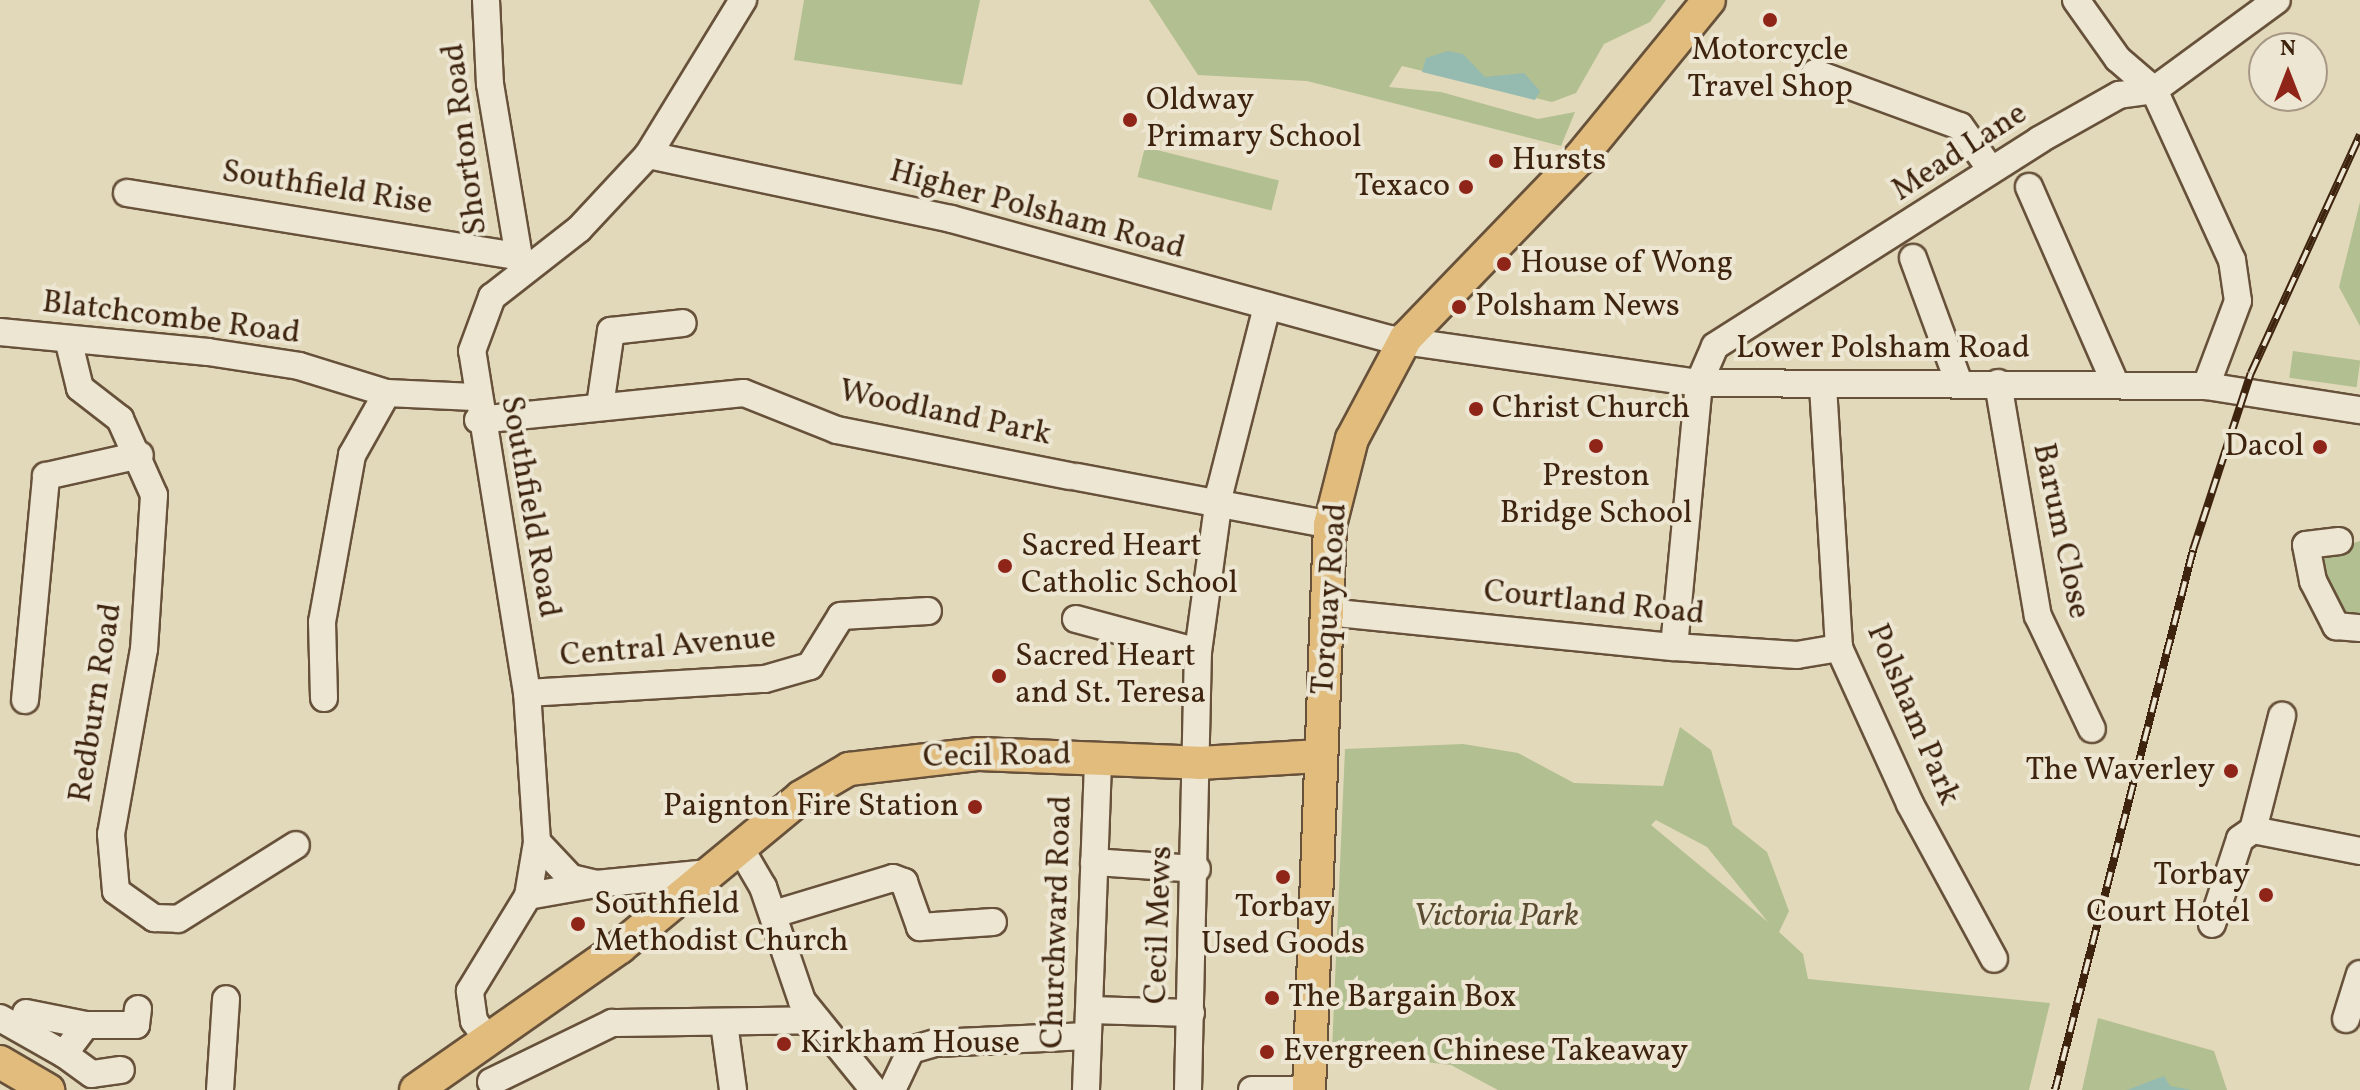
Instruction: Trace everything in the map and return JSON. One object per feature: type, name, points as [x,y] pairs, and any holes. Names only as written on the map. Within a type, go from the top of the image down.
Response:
[{"type":"main road","name":"Torquay Road","points":[[1307,1090],[1321,756],[1335,613],[1330,525],[1352,439],[1406,338],[1579,159],[1709,0]]},
{"type":"main road","name":"Cecil Road","points":[[416,1090],[498,1063],[739,846],[849,769],[979,754],[1098,756],[1199,763],[1321,756]]},
{"type":"main road","points":[[0,1062],[48,1090]]},
{"type":"street","name":"Shorton Road","points":[[486,0],[518,263]]},
{"type":"street","name":"Southfield Road","points":[[498,1063],[474,1021],[470,991],[528,896],[537,842],[527,693],[470,373],[479,322],[518,263],[579,229],[648,155],[743,0]]},
{"type":"street","points":[[2076,0],[2118,59],[2154,90],[2239,281],[2214,389]]},
{"type":"street","name":"Mead Lane","points":[[1674,647],[1699,383],[1715,346],[1991,170],[2119,95],[2154,90],[2277,0]]},
{"type":"street","points":[[1815,73],[1960,126],[1991,170]]},
{"type":"street","name":"Higher Polsham Road","points":[[648,155],[951,219],[1267,306],[1406,338]]},
{"type":"street","points":[[2029,187],[2115,383]]},
{"type":"street","name":"Southfield Rise","points":[[127,193],[518,263]]},
{"type":"street","points":[[1913,258],[1959,383]]},
{"type":"street","name":"Cecil Mews","points":[[1188,1090],[1197,869],[1198,652],[1221,504],[1267,306]]},
{"type":"street","points":[[600,406],[611,331],[683,323]]},
{"type":"street","name":"Blatchcombe Road","points":[[0,332],[69,343],[284,364],[387,393],[476,408]]},
{"type":"street","name":"Lower Polsham Road","points":[[1406,338],[1699,383],[1823,386],[2115,383],[2214,389],[2360,410]]},
{"type":"street","name":"Redburn Road","points":[[69,343],[80,388],[120,419],[140,455],[154,495],[144,649],[111,834],[116,891],[154,918],[178,919],[296,845]]},
{"type":"street","name":"Barum Close","points":[[1998,383],[2038,616],[2092,729]]},
{"type":"street","name":"Polsham Park","points":[[1823,386],[1839,648],[1910,804],[1994,959]]},
{"type":"street","points":[[324,698],[322,622],[352,455],[387,393]]},
{"type":"street","name":"Woodland Park","points":[[476,408],[600,406],[759,395],[837,430],[1330,525]]},
{"type":"street","points":[[25,700],[46,476],[140,455]]},
{"type":"street","points":[[2339,541],[2297,544],[2320,606],[2336,626],[2360,628]]},
{"type":"street","name":"Central Avenue","points":[[527,693],[765,679],[810,666],[841,616],[928,611]]},
{"type":"street","name":"Courtland Road","points":[[1335,613],[1674,647],[1797,655],[1839,648]]},
{"type":"street","points":[[1076,619],[1198,652]]},
{"type":"street","points":[[2212,924],[2240,839],[2253,830],[2282,716]]},
{"type":"street","name":"Churchward Road","points":[[1086,1090],[1098,756]]},
{"type":"street","points":[[2253,830],[2360,851]]},
{"type":"street","points":[[537,842],[571,878],[596,884]]},
{"type":"street","points":[[739,846],[774,914],[802,1001],[874,1090]]},
{"type":"street","points":[[1094,862],[1197,869]]},
{"type":"street","points":[[528,896],[596,884],[709,873]]},
{"type":"street","points":[[774,914],[893,878],[904,882],[920,927],[993,922]]},
{"type":"street","points":[[2346,1019],[2360,974]]},
{"type":"street","points":[[220,1090],[226,999]]},
{"type":"street","points":[[26,1013],[86,1025],[136,1025],[138,1009]]},
{"type":"street","points":[[892,1090],[911,1050],[936,1043],[1191,1013]]},
{"type":"street","points":[[0,1018],[64,1054],[82,1071],[121,1070]]},
{"type":"street","points":[[498,1063],[612,1023],[817,1020]]},
{"type":"street","points":[[724,1023],[733,1090]]},
{"type":"street","points":[[64,1054],[86,1025]]},
{"type":"street","points":[[1252,1090],[1307,1090]]},
{"type":"green space","points":[[804,0],[980,0],[962,85],[794,60]]},
{"type":"green space","points":[[1149,0],[1666,0],[1650,22],[1604,44],[1576,93],[1552,102],[1402,66],[1389,87],[1441,92],[1538,119],[1575,112],[1561,146],[1307,81],[1198,75]]},
{"type":"green space","points":[[1145,147],[1279,180],[1271,210],[1138,177]]},
{"type":"green space","points":[[2360,202],[2360,326],[2339,287]]},
{"type":"green space","points":[[2293,351],[2360,360],[2357,387],[2289,378]]},
{"type":"green space","points":[[2360,541],[2360,617],[2346,618],[2319,568],[2330,550]]},
{"type":"green space","name":"Victoria Park","points":[[1680,727],[1711,750],[1733,825],[1767,852],[1789,911],[1779,932],[1803,954],[1808,979],[2050,1003],[2029,1090],[1498,1090],[1451,1065],[1332,1051],[1345,749],[1463,744],[1518,753],[1574,783],[1663,786]],"holes":[[[1656,820],[1707,847],[1768,922],[1651,825]]]},
{"type":"green space","points":[[2098,1018],[2214,1051],[2227,1090],[2082,1090]]},
{"type":"water","points":[[1448,51],[1463,54],[1485,77],[1524,73],[1540,91],[1535,100],[1422,72],[1426,58]]},
{"type":"water","points":[[2164,1076],[2170,1086],[2192,1090],[2127,1090]]},
{"type":"railway","points":[[2055,1090],[2193,550],[2251,373],[2360,135]]},
{"type":"place","name":"Motorcycle Travel Shop","points":[[1770,20]]},
{"type":"place","name":"Oldway Primary School","points":[[1130,120]]},
{"type":"place","name":"Hursts","points":[[1496,161]]},
{"type":"place","name":"Texaco","points":[[1466,187]]},
{"type":"place","name":"House of Wong","points":[[1504,264]]},
{"type":"place","name":"Polsham News","points":[[1459,307]]},
{"type":"place","name":"Christ Church","points":[[1476,409]]},
{"type":"place","name":"Preston Bridge School","points":[[1596,446]]},
{"type":"place","name":"Dacol","points":[[2320,447]]},
{"type":"place","name":"Sacred Heart Catholic School","points":[[1005,566]]},
{"type":"place","name":"Sacred Heart and St. Teresa","points":[[999,676]]},
{"type":"place","name":"The Waverley","points":[[2231,771]]},
{"type":"place","name":"Paignton Fire Station","points":[[975,807]]},
{"type":"place","name":"Torbay Used Goods","points":[[1283,877]]},
{"type":"place","name":"Torbay Court Hotel","points":[[2266,895]]},
{"type":"place","name":"Southfield Methodist Church","points":[[578,924]]},
{"type":"place","name":"The Bargain Box","points":[[1272,998]]},
{"type":"place","name":"Kirkham House","points":[[784,1044]]},
{"type":"place","name":"Evergreen Chinese Takeaway","points":[[1267,1052]]}]
